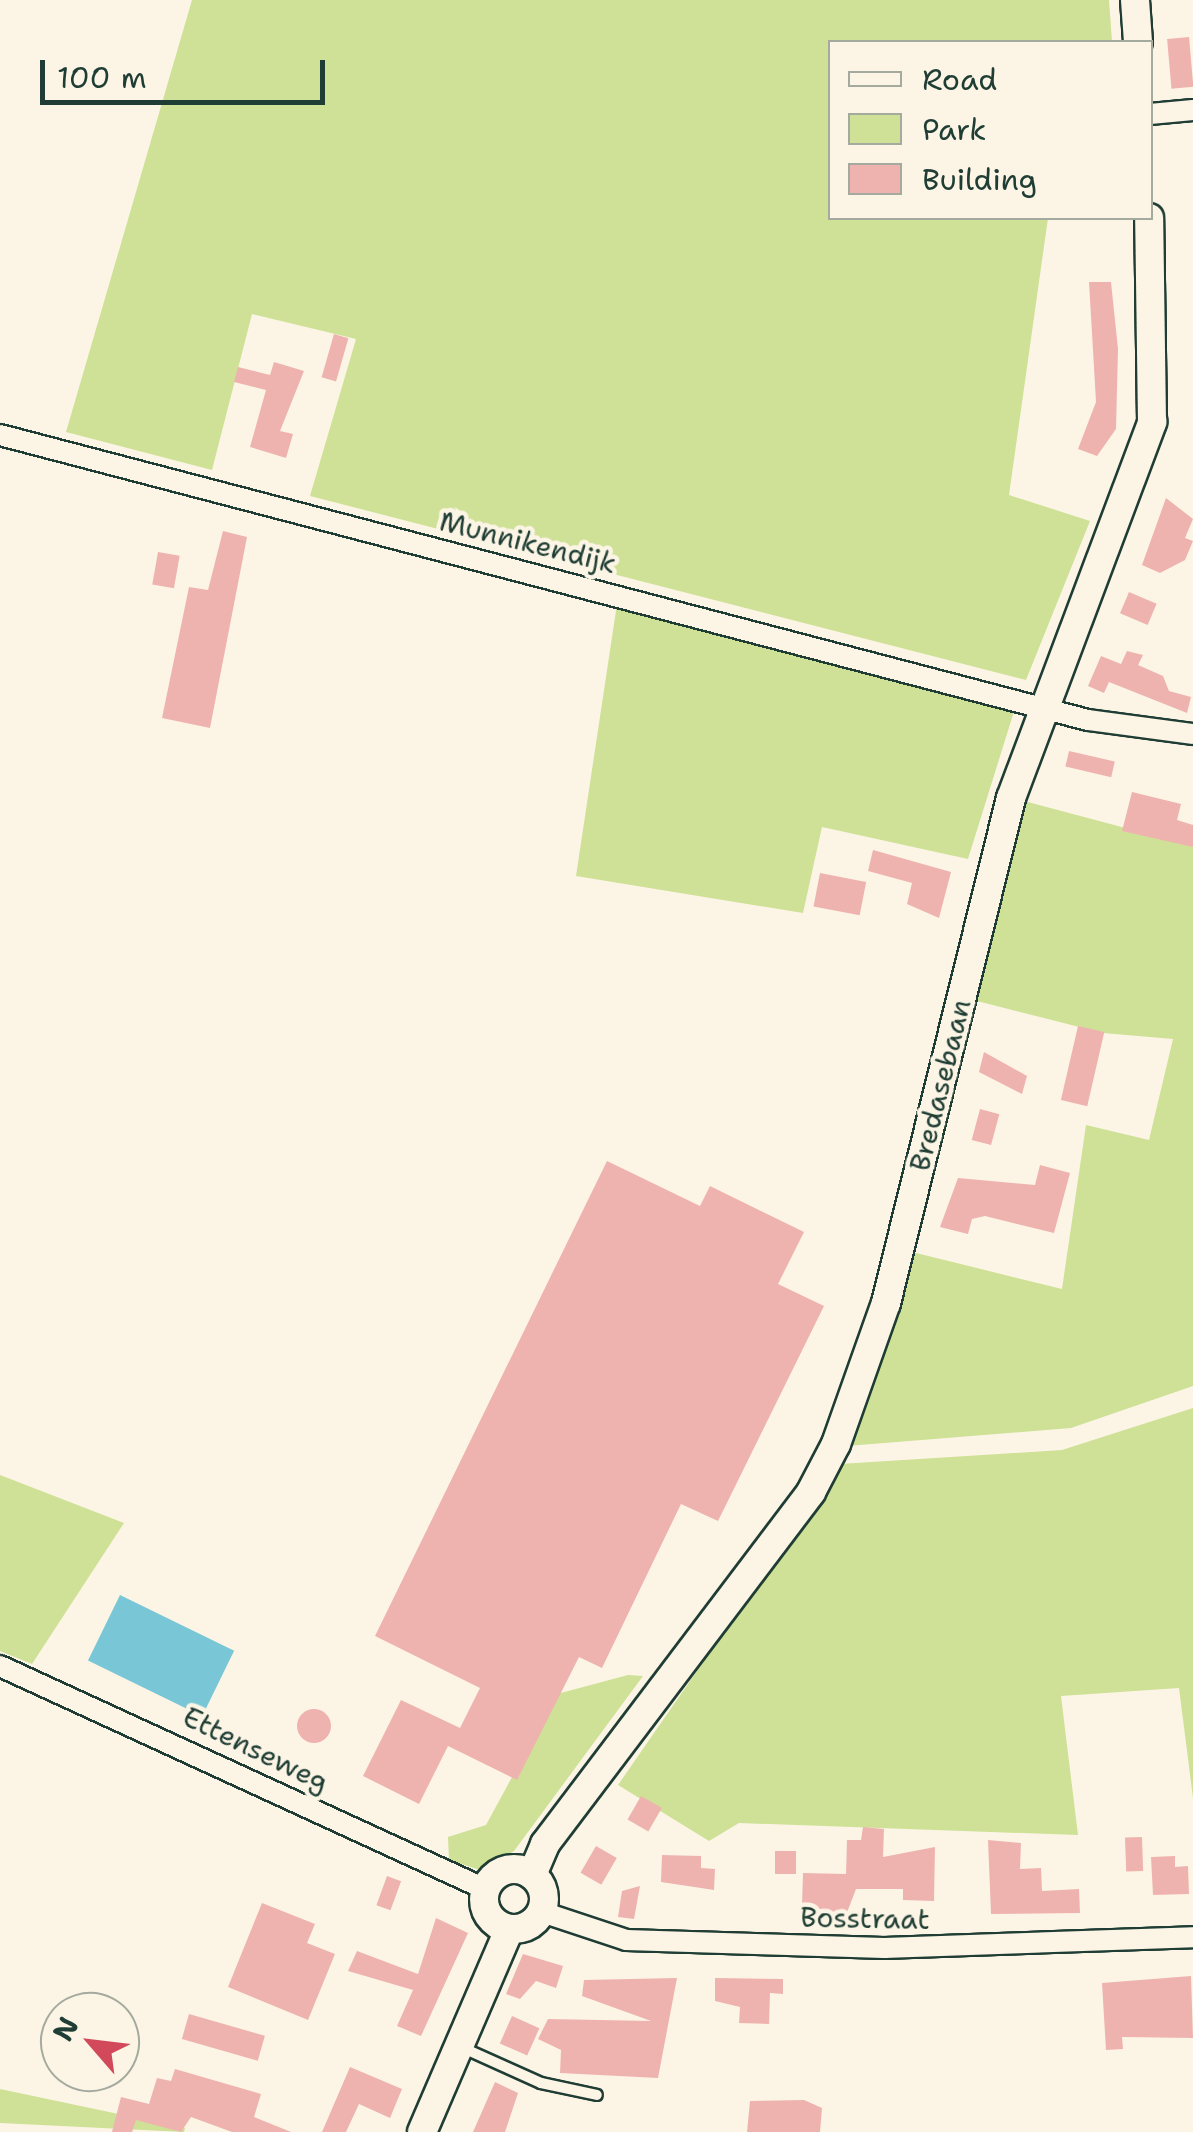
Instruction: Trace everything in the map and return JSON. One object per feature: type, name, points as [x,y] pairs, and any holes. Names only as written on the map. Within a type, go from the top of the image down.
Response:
[{"type":"street","points":[[1135,0],[1138,40]]},
{"type":"street","points":[[1153,114],[1193,110]]},
{"type":"street","name":"Bredasebaan","points":[[532,1875],[545,1844],[810,1492],[836,1444],[886,1303],[1042,704],[1152,422],[1149,220]]},
{"type":"street","name":"Munnikendijk","points":[[0,435],[1042,704],[1193,734]]},
{"type":"street","name":"Ettenseweg","points":[[0,1666],[485,1889]]},
{"type":"street","points":[[422,2132],[509,1930],[542,1912],[532,1875],[502,1871],[485,1889],[488,1916],[509,1930]]},
{"type":"street","name":"Bosstraat","points":[[542,1912],[626,1940],[884,1948],[1193,1937]]},
{"type":"lane","points":[[460,2046],[541,2083],[597,2095]]},
{"type":"green space","points":[[192,0],[1109,0],[1112,40],[828,40],[828,220],[1048,220],[1009,495],[1090,521],[1026,680],[310,496],[356,339],[252,314],[212,470],[66,432]]},
{"type":"green space","points":[[617,604],[1016,705],[968,859],[822,827],[803,913],[576,876]]},
{"type":"green space","points":[[1024,801],[1193,846],[1193,1386],[1071,1428],[847,1446],[912,1252],[1062,1289],[1086,1125],[1149,1140],[1173,1039],[1103,1033],[973,1000]]},
{"type":"green space","points":[[1193,1408],[1193,1798],[1179,1688],[1061,1696],[1078,1835],[739,1823],[709,1841],[618,1785],[840,1464],[1062,1450]]},
{"type":"green space","points":[[0,1475],[124,1523],[32,1664],[0,1651]]},
{"type":"green space","points":[[628,1675],[643,1676],[514,1851],[483,1871],[449,1860],[448,1837],[486,1825],[557,1694]]},
{"type":"green space","points":[[0,2089],[185,2128],[184,2132],[0,2123]]},
{"type":"water","points":[[120,1595],[234,1651],[202,1716],[88,1661]]},
{"type":"building","points":[[1189,37],[1193,87],[1171,89],[1167,39]]},
{"type":"building","points":[[1089,282],[1111,282],[1118,349],[1116,429],[1097,456],[1078,449],[1096,402]]},
{"type":"building","points":[[334,334],[348,338],[336,381],[322,377]]},
{"type":"building","points":[[274,362],[304,371],[280,431],[293,434],[286,458],[250,447],[266,390],[234,382],[238,367],[270,375]]},
{"type":"building","points":[[1166,498],[1193,519],[1185,538],[1193,541],[1185,560],[1160,573],[1142,565]]},
{"type":"building","points":[[223,531],[247,537],[210,728],[162,718],[189,587],[208,590]]},
{"type":"building","points":[[158,552],[180,556],[174,588],[152,584]]},
{"type":"building","points":[[1129,592],[1157,604],[1148,625],[1120,613]]},
{"type":"building","points":[[1127,651],[1143,655],[1138,665],[1163,676],[1169,691],[1191,697],[1187,713],[1109,682],[1104,693],[1088,686],[1101,656],[1121,664]]},
{"type":"building","points":[[1069,751],[1115,762],[1111,777],[1065,767]]},
{"type":"building","points":[[1132,792],[1181,804],[1177,820],[1193,825],[1193,847],[1122,831]]},
{"type":"building","points":[[873,850],[951,872],[939,918],[907,904],[912,883],[868,871]]},
{"type":"building","points":[[820,873],[866,882],[860,915],[814,906]]},
{"type":"building","points":[[1078,1026],[1104,1032],[1087,1106],[1061,1100]]},
{"type":"building","points":[[984,1052],[1027,1076],[1022,1094],[979,1072]]},
{"type":"building","points":[[980,1109],[999,1114],[991,1145],[972,1140]]},
{"type":"building","points":[[607,1161],[700,1206],[710,1186],[804,1232],[778,1284],[824,1306],[718,1521],[681,1504],[602,1668],[579,1657],[517,1780],[448,1746],[419,1804],[363,1776],[401,1700],[460,1728],[480,1688],[375,1636]]},
{"type":"building","points":[[1040,1165],[1070,1173],[1054,1233],[985,1216],[972,1219],[968,1234],[940,1227],[958,1178],[1035,1185]]},
{"type":"building","points":[[314,1709],[326,1714],[331,1726],[326,1738],[314,1743],[302,1738],[297,1726],[302,1714]]},
{"type":"building","points":[[641,1796],[662,1808],[648,1831],[628,1819]]},
{"type":"building","points":[[863,1827],[884,1829],[883,1857],[935,1847],[934,1901],[903,1900],[903,1889],[856,1889],[846,1915],[802,1905],[803,1873],[846,1874],[847,1840],[861,1840]]},
{"type":"building","points":[[1142,1837],[1143,1871],[1126,1872],[1125,1838]]},
{"type":"building","points":[[988,1840],[1021,1843],[1020,1869],[1041,1868],[1042,1891],[1079,1889],[1080,1913],[991,1914]]},
{"type":"building","points":[[596,1846],[617,1858],[601,1885],[580,1873]]},
{"type":"building","points":[[775,1851],[796,1851],[796,1874],[775,1874]]},
{"type":"building","points":[[662,1855],[701,1856],[701,1868],[715,1869],[714,1890],[661,1882]]},
{"type":"building","points":[[1175,1856],[1175,1867],[1188,1866],[1189,1894],[1153,1895],[1151,1857]]},
{"type":"building","points":[[387,1876],[401,1881],[390,1910],[376,1905]]},
{"type":"building","points":[[640,1886],[634,1919],[618,1917],[622,1891]]},
{"type":"building","points":[[262,1903],[315,1924],[307,1943],[335,1954],[308,2020],[228,1987]]},
{"type":"building","points":[[436,1918],[468,1933],[421,2036],[397,2026],[413,1990],[348,1971],[357,1951],[418,1974]]},
{"type":"building","points":[[523,1954],[563,1966],[556,1988],[536,1981],[520,1999],[506,1994]]},
{"type":"building","points":[[1191,1976],[1193,2038],[1122,2037],[1123,2049],[1106,2050],[1102,1983]]},
{"type":"building","points":[[677,1978],[658,2078],[560,2073],[561,2050],[538,2039],[548,2019],[651,2021],[582,1996],[584,1980]]},
{"type":"building","points":[[715,1978],[783,1979],[783,1994],[770,1993],[769,2024],[739,2023],[740,2007],[715,2001]]},
{"type":"building","points":[[189,2014],[265,2036],[258,2061],[182,2039]]},
{"type":"building","points":[[512,2016],[539,2028],[527,2056],[500,2043]]},
{"type":"building","points":[[350,2067],[402,2089],[390,2118],[359,2104],[346,2132],[322,2132]]},
{"type":"building","points":[[175,2069],[261,2094],[254,2117],[291,2132],[232,2132],[191,2117],[181,2132],[136,2120],[132,2132],[112,2132],[121,2097],[149,2104],[157,2078],[171,2081]]},
{"type":"building","points":[[495,2082],[518,2093],[505,2132],[473,2132]]},
{"type":"building","points":[[804,2100],[822,2108],[820,2132],[747,2132],[750,2101]]}]
